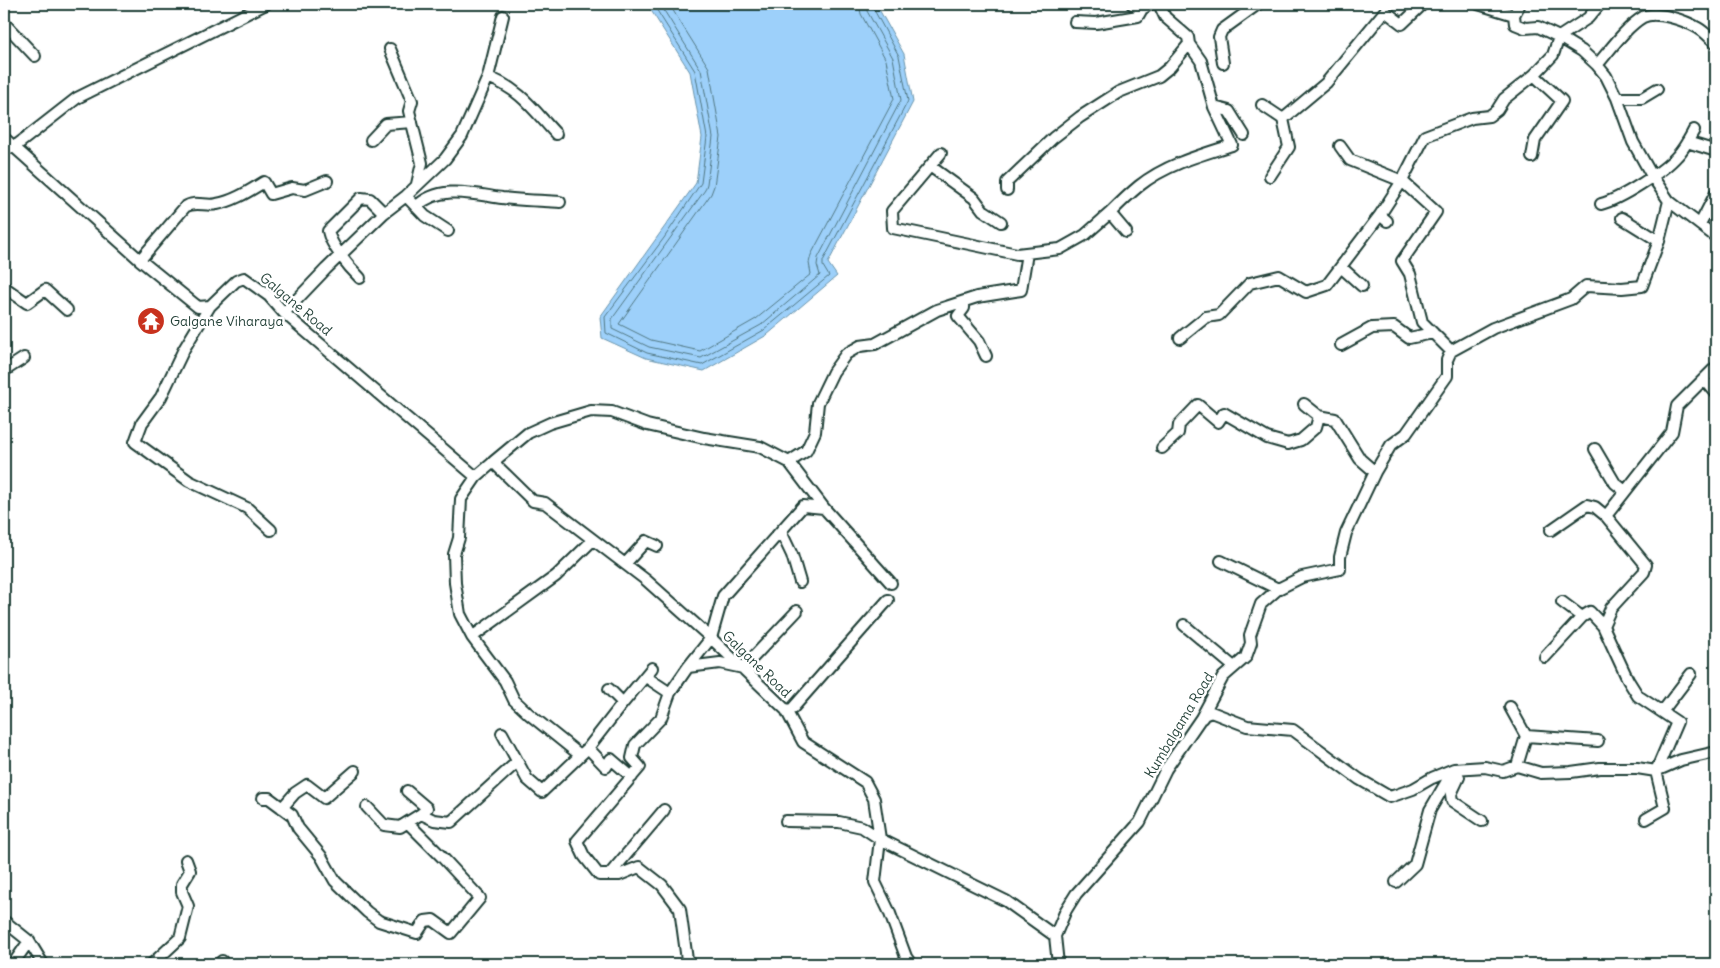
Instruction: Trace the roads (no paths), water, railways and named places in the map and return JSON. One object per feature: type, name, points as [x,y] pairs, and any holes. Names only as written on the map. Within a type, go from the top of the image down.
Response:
[{"type":"street","points":[[13,148],[77,98],[266,4]]},
{"type":"street","points":[[1132,4],[1146,6]]},
{"type":"street","points":[[941,153],[892,211],[893,228],[1017,254],[1060,249],[1086,236],[1140,185],[1168,168],[1232,145],[1214,107],[1201,61],[1189,44],[1188,37],[1164,17],[1159,4]]},
{"type":"street","points":[[1223,64],[1219,37],[1222,30],[1258,4]]},
{"type":"street","points":[[1283,119],[1326,83],[1385,12],[1402,24],[1423,4]]},
{"type":"street","points":[[1478,4],[1514,15]]},
{"type":"street","points":[[1520,4],[1514,15],[1515,24],[1525,28],[1538,27],[1559,37],[1582,51],[1597,64],[1606,76],[1617,98],[1633,142],[1669,201],[1716,237]]},
{"type":"street","points":[[1180,338],[1206,317],[1219,315],[1250,283],[1279,276],[1306,292],[1327,285],[1383,218],[1425,136],[1472,118],[1489,116],[1497,110],[1504,99],[1553,55],[1559,37],[1588,18],[1600,4]]},
{"type":"street","points":[[1075,22],[1096,23],[1138,16],[1146,6]]},
{"type":"street","points":[[1597,64],[1633,25],[1645,16],[1658,14],[1668,16],[1698,28],[1716,43]]},
{"type":"street","points":[[284,312],[384,213],[406,196],[444,159],[462,136],[488,77],[503,16]]},
{"type":"street","points":[[4,23],[35,56]]},
{"type":"street","points":[[1007,190],[1007,182],[1053,138],[1080,117],[1120,92],[1159,76],[1170,67],[1189,44]]},
{"type":"street","points":[[390,49],[412,101],[409,111],[422,164],[417,184]]},
{"type":"street","points":[[1532,157],[1535,140],[1562,101],[1534,74]]},
{"type":"street","points":[[488,77],[505,84],[521,95],[556,134]]},
{"type":"street","points":[[1617,98],[1642,98],[1657,88]]},
{"type":"street","points":[[1262,105],[1283,119],[1289,147],[1270,176]]},
{"type":"street","points":[[1214,107],[1229,110],[1244,135]]},
{"type":"street","points":[[371,140],[386,124],[412,122]]},
{"type":"street","points":[[1601,204],[1614,201],[1652,176],[1676,157],[1694,130]]},
{"type":"street","points":[[4,138],[140,260],[198,307],[210,306]]},
{"type":"street","points":[[1687,142],[1716,150]]},
{"type":"street","points":[[1340,146],[1350,160],[1402,181],[1436,212],[1402,261],[1410,274],[1422,322],[1451,351],[1493,328],[1570,299],[1586,286],[1622,288],[1642,286],[1659,241],[1669,201]]},
{"type":"street","points":[[930,166],[974,198],[983,210],[1000,222]]},
{"type":"street","points":[[140,260],[185,207],[190,204],[215,205],[238,197],[264,182],[271,194],[292,188],[305,190],[327,181]]},
{"type":"street","points":[[416,206],[422,200],[432,196],[468,192],[502,198],[560,202]]},
{"type":"street","points":[[1700,224],[1716,192]]},
{"type":"street","points":[[406,196],[426,216],[448,231]]},
{"type":"street","points":[[360,278],[345,263],[329,238],[328,231],[361,198],[370,198],[384,213]]},
{"type":"street","points":[[1110,213],[1126,232]]},
{"type":"street","points":[[1622,218],[1659,241]]},
{"type":"street","points":[[789,462],[806,451],[815,432],[818,403],[833,372],[846,354],[860,346],[875,344],[937,310],[977,297],[1021,290],[1027,253]]},
{"type":"street","points":[[1341,267],[1362,286]]},
{"type":"street","name":"Galgane Road","points":[[210,306],[236,281],[244,278],[269,296],[284,312],[476,477]]},
{"type":"street","points":[[4,287],[27,303],[45,290],[67,310]]},
{"type":"street","points":[[964,302],[964,308],[958,316],[986,356]]},
{"type":"street","points":[[210,306],[184,350],[161,397],[142,423],[135,442],[189,481],[248,508],[271,530]]},
{"type":"street","points":[[1341,345],[1372,328],[1394,326],[1409,338],[1433,334]]},
{"type":"street","name":"Kumbalgama Road","points":[[1058,964],[1055,936],[1066,910],[1076,894],[1140,822],[1166,769],[1201,718],[1223,678],[1246,657],[1251,643],[1250,634],[1261,604],[1278,589],[1302,577],[1340,568],[1340,557],[1346,533],[1375,472],[1391,444],[1406,434],[1447,376],[1447,360],[1451,351]]},
{"type":"street","points":[[4,371],[24,358]]},
{"type":"street","points":[[1606,516],[1672,432],[1677,406],[1716,367]]},
{"type":"street","points":[[1704,379],[1716,392]]},
{"type":"street","points":[[1304,404],[1319,416],[1335,419],[1360,459],[1375,472]]},
{"type":"street","points":[[1162,448],[1178,432],[1179,425],[1198,405],[1218,422],[1224,413],[1267,438],[1288,444],[1301,440],[1316,427],[1319,416]]},
{"type":"street","points":[[632,777],[611,759],[606,767],[529,714],[514,700],[505,681],[472,637],[460,614],[455,583],[454,554],[459,538],[461,499],[476,477],[528,433],[550,422],[591,411],[612,412],[647,425],[704,438],[760,447],[789,462],[824,508],[891,583]]},
{"type":"street","points":[[493,462],[531,431],[573,416]]},
{"type":"street","points":[[1595,449],[1615,483],[1625,491]]},
{"type":"street","name":"Galgane Road","points":[[493,462],[533,501],[545,503],[646,580],[743,668],[786,710],[803,742],[865,782],[874,799],[880,839],[875,882],[889,911],[906,957],[911,964]]},
{"type":"street","points":[[1552,530],[1587,505],[1595,507],[1606,516],[1646,565],[1644,572],[1611,608],[1603,626]]},
{"type":"street","points":[[687,960],[680,910],[662,885],[639,867],[620,875],[599,875],[584,856],[578,841],[640,767],[632,758],[635,745],[662,718],[670,692],[710,638],[723,596],[803,506],[824,508]]},
{"type":"street","points":[[781,532],[792,555],[800,582]]},
{"type":"street","points":[[472,637],[556,576],[593,540]]},
{"type":"street","points":[[625,564],[646,541],[657,546]]},
{"type":"street","points":[[1221,562],[1278,589]]},
{"type":"street","points":[[786,710],[792,708],[888,600]]},
{"type":"street","points":[[1562,602],[1582,617]]},
{"type":"street","points":[[688,667],[720,663],[743,668],[797,611]]},
{"type":"street","points":[[1545,657],[1582,617],[1590,612],[1603,626],[1628,680],[1638,696],[1677,722],[1656,771],[1665,808],[1646,819]]},
{"type":"street","points":[[1184,625],[1234,667]]},
{"type":"street","points":[[502,733],[527,779],[542,792],[584,752],[649,672],[670,692]]},
{"type":"street","points":[[1662,712],[1691,674]]},
{"type":"street","points":[[609,690],[623,703]]},
{"type":"street","points":[[1510,707],[1526,736],[1517,766]]},
{"type":"street","points":[[1201,718],[1211,712],[1247,726],[1294,730],[1358,779],[1390,797],[1413,789],[1432,778],[1454,769],[1485,767],[1503,771],[1517,766],[1542,773],[1600,768],[1637,768],[1656,771],[1681,760],[1716,752]]},
{"type":"street","points":[[1526,736],[1598,741]]},
{"type":"street","points":[[421,814],[434,820],[451,822],[517,762]]},
{"type":"street","points":[[1454,769],[1459,777],[1451,794],[1452,801],[1482,821]]},
{"type":"street","points":[[1396,882],[1415,864],[1430,810],[1454,769]]},
{"type":"street","points":[[282,808],[294,793],[307,785],[324,798],[355,771]]},
{"type":"street","points":[[367,807],[384,825],[400,827],[427,808],[407,791]]},
{"type":"street","points":[[263,798],[269,798],[292,815],[298,828],[320,856],[335,880],[366,912],[379,921],[417,933],[425,921],[433,920],[451,933],[480,898],[408,822]]},
{"type":"street","points":[[609,875],[664,810]]},
{"type":"street","points":[[786,820],[839,822],[862,827],[880,839],[1006,901],[1055,936]]},
{"type":"street","points":[[152,964],[180,938],[188,906],[182,892],[182,884],[190,871],[186,860]]},
{"type":"street","points":[[4,921],[29,941],[43,964]]},
{"type":"street","points":[[13,964],[29,941]]},
{"type":"water","points":[[647,4],[876,4],[904,54],[913,102],[828,263],[837,276],[767,335],[704,371],[646,358],[602,338],[600,317],[696,183],[702,137],[690,72]]},
{"type":"place","name":"Galgane Viharaya","points":[[151,321]]}]
